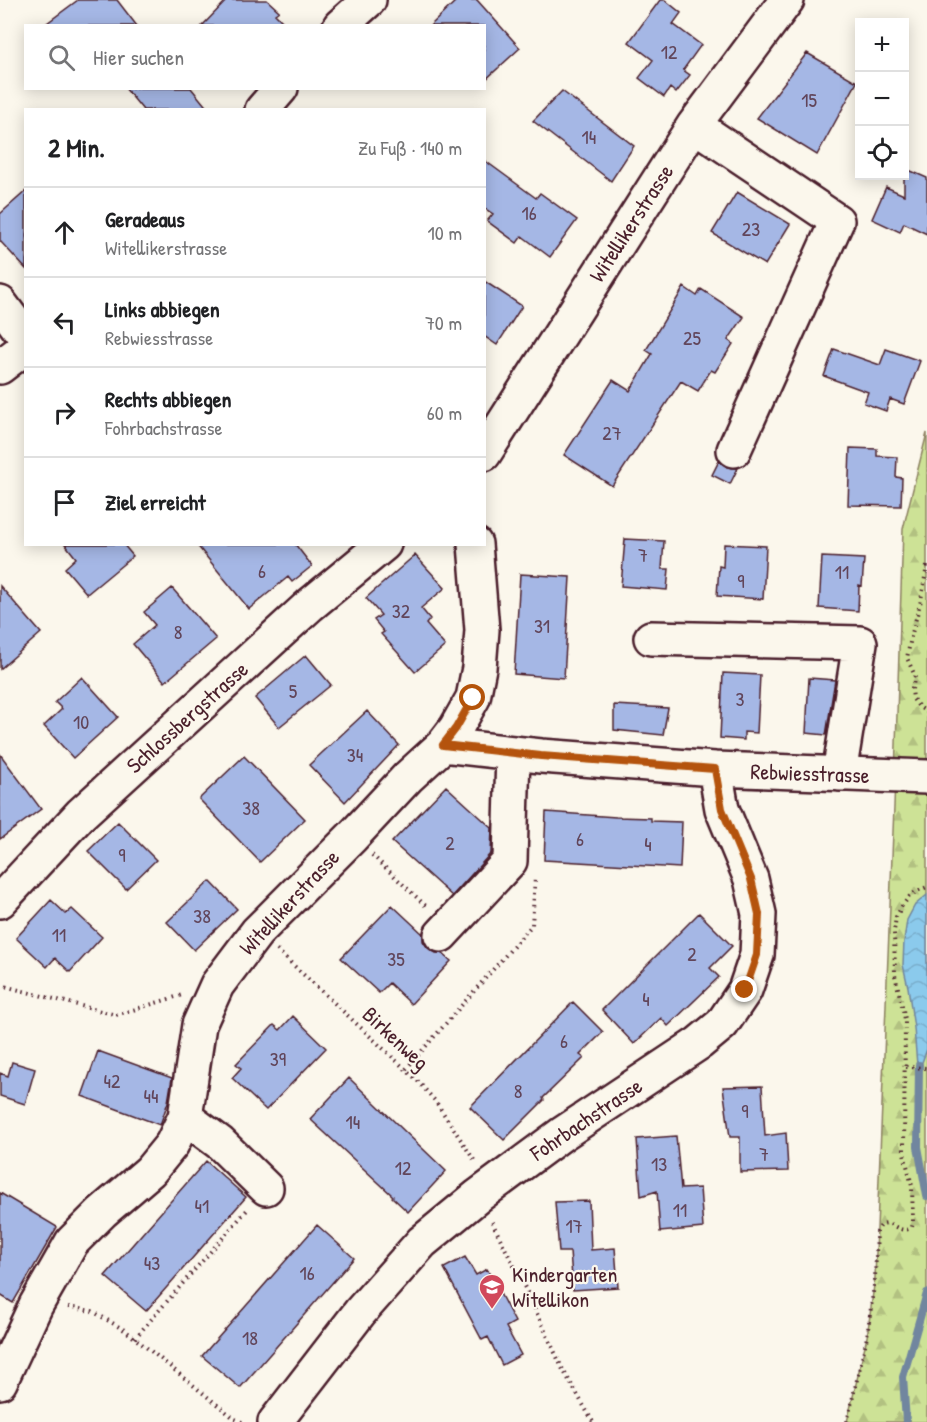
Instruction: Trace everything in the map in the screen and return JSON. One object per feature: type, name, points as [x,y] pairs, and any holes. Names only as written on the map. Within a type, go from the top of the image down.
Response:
[{"type":"street","points":[[342,24],[369,0]]},
{"type":"street","name":"Witellikerstrasse","points":[[486,451],[694,125],[787,0]]},
{"type":"street","points":[[264,108],[279,90]]},
{"type":"street","points":[[694,125],[837,221],[734,450]]},
{"type":"street","points":[[0,303],[24,335]]},
{"type":"street","points":[[0,367],[24,349]]},
{"type":"street","name":"Schlossbergstrasse","points":[[0,901],[90,806],[309,605],[382,546]]},
{"type":"street","name":"Witellikerstrasse","points":[[0,1382],[34,1310],[72,1242],[102,1212],[150,1171],[172,1144],[184,1117],[199,1025],[217,985],[257,932],[408,777],[443,745],[456,728],[473,698],[479,668],[482,630],[475,546]]},
{"type":"street","points":[[651,638],[860,643],[839,774]]},
{"type":"street","name":"Rebwiesstrasse","points":[[443,745],[513,753],[715,769],[927,777]]},
{"type":"street","points":[[441,935],[510,861],[513,753]]},
{"type":"street","name":"Fohrbachstrasse","points":[[275,1422],[360,1312],[422,1242],[485,1190],[562,1134],[699,1043],[722,1023],[745,990],[757,955],[759,914],[751,879],[722,809],[715,769]]},
{"type":"street","points":[[184,1117],[220,1143],[266,1188]]},
{"type":"path","points":[[927,566],[908,658],[915,676],[912,689],[913,699],[927,712]]},
{"type":"path","points":[[406,1069],[532,925],[535,868]]},
{"type":"path","points":[[397,878],[409,890]]},
{"type":"path","points":[[847,1422],[867,1337],[875,1278],[877,1232],[879,1227],[886,1223],[905,1230],[912,1227],[913,1223],[912,1186],[904,1153],[908,1067],[905,1019],[895,975],[894,931],[896,917],[902,906],[909,897],[927,887]]},
{"type":"path","name":"Birkenweg","points":[[257,932],[406,1069],[436,1102],[474,1161],[530,1298],[562,1368],[593,1422]]},
{"type":"path","points":[[0,985],[116,1015],[217,985]]},
{"type":"path","points":[[908,1067],[927,1068]]},
{"type":"path","points":[[135,1338],[266,1188]]},
{"type":"path","points":[[34,1310],[64,1306],[92,1311],[126,1331],[235,1419],[242,1422]]},
{"type":"green space","points":[[927,433],[927,1422],[847,1422],[867,1337],[875,1278],[903,529]]},
{"type":"water","points":[[927,895],[927,1049],[921,1065],[917,1065],[914,1028],[903,965],[904,941],[907,920],[915,905]]},
{"type":"building","points":[[78,0],[117,0],[135,24],[46,24]]},
{"type":"building","points":[[227,0],[267,0],[279,11],[275,14],[285,24],[204,24]]},
{"type":"building","points":[[457,0],[477,0],[520,48],[486,79],[486,24],[432,24]]},
{"type":"building","points":[[660,0],[665,0],[681,13],[673,24],[701,45],[683,70],[690,75],[676,93],[670,88],[664,97],[639,78],[653,60],[629,42]]},
{"type":"building","points":[[807,53],[855,81],[855,86],[817,155],[757,118]]},
{"type":"building","points":[[127,90],[193,90],[207,108],[141,108]]},
{"type":"building","points":[[562,91],[634,146],[611,181],[533,121]]},
{"type":"building","points":[[486,161],[536,198],[540,193],[577,220],[550,257],[522,236],[517,243],[487,221],[493,214],[486,209]]},
{"type":"building","points":[[909,170],[927,178],[927,234],[904,223],[900,232],[872,219],[886,187],[904,195],[904,180],[909,180]]},
{"type":"building","points":[[737,192],[790,224],[765,265],[712,233]]},
{"type":"building","points":[[24,193],[24,267],[0,241],[0,214]]},
{"type":"building","points":[[486,282],[522,306],[497,345],[486,337]]},
{"type":"building","points":[[684,287],[697,296],[701,289],[744,317],[728,340],[733,344],[715,372],[711,370],[698,391],[681,381],[612,486],[564,455],[613,380],[630,391],[652,354],[646,350]]},
{"type":"building","points":[[834,349],[880,365],[886,349],[920,361],[904,404],[890,399],[886,411],[864,403],[868,392],[824,376]]},
{"type":"building","points":[[850,448],[877,449],[877,456],[897,457],[896,477],[902,478],[901,506],[848,505]]},
{"type":"building","points":[[719,461],[727,467],[738,468],[730,484],[712,475]]},
{"type":"building","points":[[625,539],[664,541],[662,569],[669,569],[667,590],[621,586]]},
{"type":"building","points":[[724,544],[766,546],[763,599],[717,596],[719,566],[723,567]]},
{"type":"building","points":[[67,546],[125,546],[133,556],[87,594],[65,568],[76,558]]},
{"type":"building","points":[[198,546],[297,546],[312,566],[292,582],[288,577],[249,609]]},
{"type":"building","points":[[415,555],[445,588],[421,608],[430,619],[426,624],[445,646],[415,672],[381,634],[384,632],[374,620],[381,615],[366,598]]},
{"type":"building","points":[[822,557],[864,559],[862,586],[859,585],[858,611],[819,608]]},
{"type":"building","points":[[520,574],[570,577],[564,678],[514,674]]},
{"type":"building","points":[[0,586],[41,633],[0,669]]},
{"type":"building","points":[[172,588],[216,639],[165,682],[133,644],[155,625],[144,612]]},
{"type":"building","points":[[306,655],[331,685],[279,727],[255,698]]},
{"type":"building","points":[[723,673],[760,675],[757,733],[744,732],[744,740],[720,738]]},
{"type":"building","points":[[82,677],[118,717],[73,758],[44,726],[62,709],[55,702]]},
{"type":"building","points":[[809,678],[835,680],[826,735],[806,733]]},
{"type":"building","points":[[614,705],[668,708],[663,735],[614,730]]},
{"type":"building","points":[[367,711],[399,745],[345,802],[309,765]]},
{"type":"building","points":[[0,754],[41,809],[0,839]]},
{"type":"building","points":[[244,756],[305,819],[260,862],[199,799]]},
{"type":"building","points":[[446,786],[492,828],[491,853],[452,896],[392,842]]},
{"type":"building","points":[[546,812],[682,822],[680,868],[544,860]]},
{"type":"building","points":[[118,822],[156,860],[126,889],[88,851]]},
{"type":"building","points":[[210,881],[237,909],[194,950],[167,922]]},
{"type":"building","points":[[51,900],[66,914],[72,909],[102,937],[70,972],[55,958],[47,967],[16,938]]},
{"type":"building","points":[[392,905],[423,934],[423,941],[428,948],[436,953],[442,953],[451,961],[411,1004],[389,983],[379,993],[341,958]]},
{"type":"building","points":[[699,913],[732,946],[710,968],[719,977],[668,1026],[661,1018],[634,1044],[602,1010]]},
{"type":"building","points":[[573,1002],[603,1032],[580,1055],[584,1058],[504,1140],[470,1107]]},
{"type":"building","points":[[293,1016],[326,1048],[266,1110],[232,1078],[241,1068],[236,1064],[274,1025],[280,1030]]},
{"type":"building","points":[[98,1051],[172,1078],[168,1102],[160,1125],[82,1096]]},
{"type":"building","points":[[12,1062],[35,1069],[25,1104],[0,1096],[0,1073],[8,1076]]},
{"type":"building","points":[[349,1078],[446,1171],[408,1212],[310,1119]]},
{"type":"building","points":[[762,1086],[765,1136],[786,1133],[788,1171],[740,1172],[740,1137],[730,1137],[723,1087]]},
{"type":"building","points":[[676,1136],[681,1189],[700,1188],[703,1228],[660,1232],[657,1191],[641,1196],[637,1139]]},
{"type":"building","points":[[206,1161],[246,1197],[146,1311],[105,1276]]},
{"type":"building","points":[[0,1193],[57,1227],[13,1303],[0,1295]]},
{"type":"building","points":[[589,1201],[591,1250],[615,1248],[618,1287],[573,1290],[570,1252],[559,1252],[555,1202]]},
{"type":"building","points":[[317,1225],[354,1258],[240,1388],[202,1356]]},
{"type":"building","points":[[465,1257],[476,1275],[487,1269],[515,1322],[506,1327],[521,1355],[502,1365],[488,1337],[482,1340],[444,1268]]},
{"type":"waterway","points":[[919,1065],[918,1147],[927,1196]]},
{"type":"waterway","points":[[906,1422],[903,1377],[927,1293]]},
{"type":"place","name":"Kindergarten Witellikon","points":[[492,1310]]},
{"type":"route","points":[[473,698],[456,728],[443,745],[541,756],[715,769],[722,809],[751,879],[759,914],[757,955],[745,990]]}]
